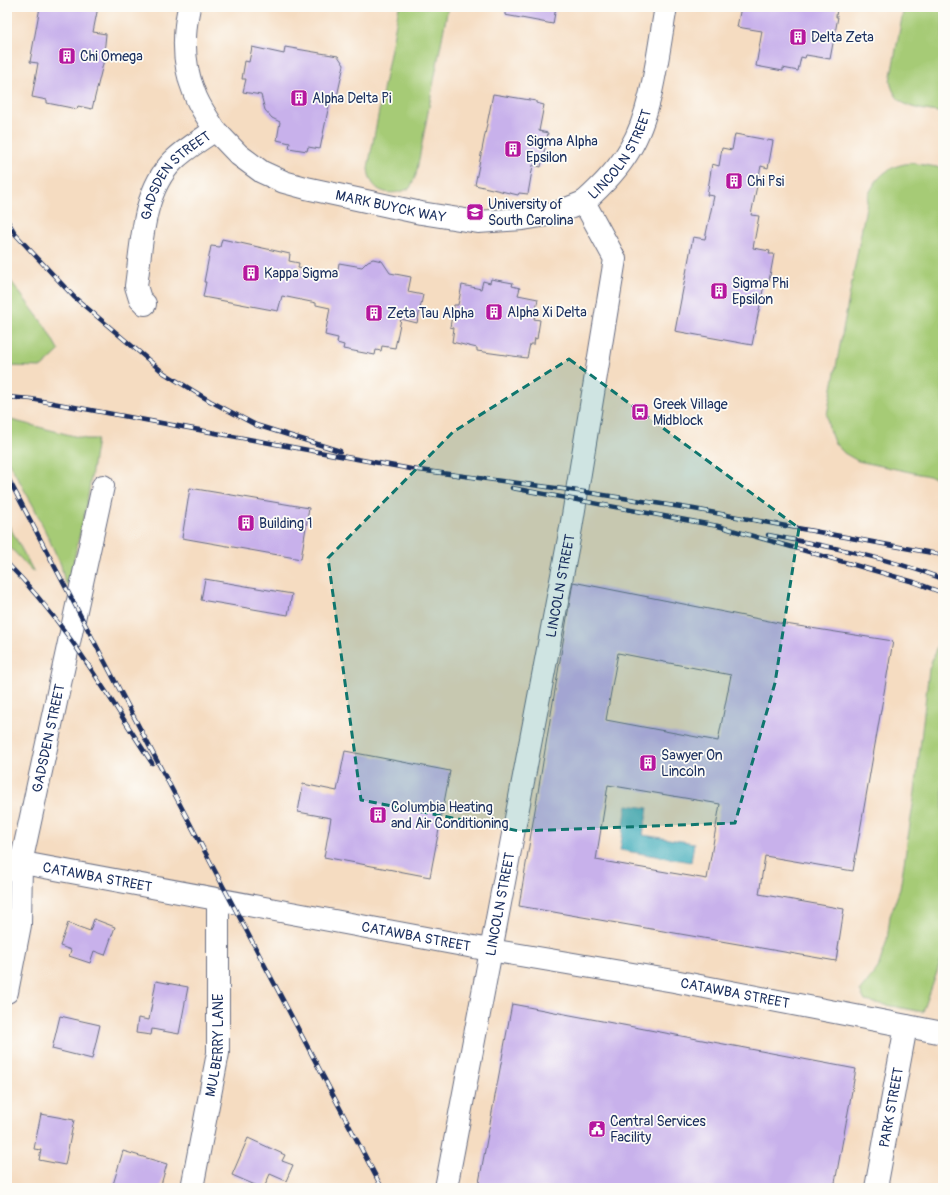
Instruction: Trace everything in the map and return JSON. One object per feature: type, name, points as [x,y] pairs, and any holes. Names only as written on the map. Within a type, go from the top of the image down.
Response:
[{"type":"street","name":"GADSDEN STREET","points":[[145,304],[140,299],[136,286],[149,200],[154,187],[173,161],[215,130],[194,93],[186,62],[185,28],[189,7]]},
{"type":"street","name":"LINCOLN STREET","points":[[446,1188],[490,950],[573,521],[615,259],[584,202],[610,179],[626,155],[645,117],[666,7]]},
{"type":"street","name":"MARK BUYCK WAY","points":[[215,130],[239,155],[262,172],[284,182],[421,213],[478,222],[523,219],[554,214],[584,202]]},
{"type":"street","name":"GADSDEN STREET","points":[[7,992],[20,925],[14,862],[103,486]]},
{"type":"street","name":"CATAWBA STREET","points":[[14,862],[490,950],[674,980],[943,1033]]},
{"type":"street","name":"MULBERRY LANE","points":[[192,1188],[218,1053],[218,900]]},
{"type":"street","name":"PARK STREET","points":[[876,1188],[906,1026]]},
{"type":"highlighted area","points":[[569,359],[799,528],[775,683],[735,823],[519,831],[361,800],[328,558],[453,432]]},
{"type":"green space","points":[[399,7],[448,7],[416,175],[410,188],[395,193],[388,193],[377,188],[373,183],[368,168]]},
{"type":"green space","points":[[904,7],[943,7],[943,113],[909,106],[897,98],[893,90],[890,81]]},
{"type":"green space","points":[[912,163],[943,168],[943,479],[858,461],[844,453],[834,442],[829,429],[827,415],[868,196],[876,182],[885,172],[897,166]]},
{"type":"green space","points":[[7,276],[45,326],[59,351],[42,367],[7,366]]},
{"type":"green space","points":[[7,419],[86,439],[97,439],[87,503],[68,586],[64,580],[61,565],[34,507],[7,459]]},
{"type":"green space","points":[[7,522],[35,574],[7,544]]},
{"type":"green space","points":[[943,628],[943,955],[923,1012],[865,1001],[860,991],[878,968],[887,940],[890,916],[900,889],[915,792],[929,669]]},
{"type":"water","points":[[627,805],[648,808],[643,835],[694,843],[691,862],[620,850]]},
{"type":"building","name":"Chi Omega","points":[[40,7],[98,7],[93,32],[106,34],[103,64],[92,109],[78,106],[77,109],[47,103],[47,100],[32,97],[38,63],[30,62]]},
{"type":"building","points":[[505,7],[556,7],[553,24],[505,15]]},
{"type":"building","name":"Delta Zeta","points":[[741,7],[837,7],[836,17],[838,17],[830,59],[806,55],[805,58],[801,57],[798,71],[783,68],[783,71],[756,66],[762,31],[737,27]]},
{"type":"building","name":"Alpha Delta Pi","points":[[252,47],[284,54],[285,47],[338,56],[344,65],[336,101],[330,100],[320,149],[308,147],[307,151],[289,148],[290,143],[277,140],[280,122],[272,118],[265,110],[261,95],[243,92],[246,79],[242,79],[245,61],[249,62]]},
{"type":"building","name":"Sigma Alpha Epsilon","points":[[493,94],[536,101],[536,103],[544,105],[539,131],[548,133],[541,167],[533,165],[528,194],[519,193],[518,195],[475,185]]},
{"type":"building","points":[[735,134],[773,141],[768,168],[761,166],[751,215],[759,216],[753,248],[770,251],[769,254],[774,254],[769,281],[765,280],[752,345],[675,331],[693,237],[705,239],[714,196],[707,195],[712,164],[719,166],[722,148],[732,150]]},
{"type":"building","points":[[222,239],[290,254],[289,261],[299,263],[298,268],[337,276],[339,263],[362,267],[368,261],[373,259],[382,261],[390,273],[411,277],[408,292],[423,295],[417,323],[401,319],[395,348],[382,346],[381,351],[376,350],[375,355],[343,349],[344,345],[337,343],[338,338],[325,335],[330,308],[316,305],[316,303],[282,296],[278,311],[203,297],[206,282],[204,282],[211,246],[220,247]]},
{"type":"building","name":"Alpha Xi Delta","points":[[491,279],[513,283],[512,286],[520,288],[518,295],[538,299],[534,319],[540,320],[537,339],[535,338],[534,344],[530,344],[527,358],[477,351],[477,348],[452,342],[454,328],[450,327],[454,305],[458,305],[462,285],[481,289],[483,281],[490,283]]},
{"type":"building","name":"Building 1","points":[[190,488],[309,508],[301,559],[182,538]]},
{"type":"building","points":[[205,579],[292,594],[288,615],[201,600]]},
{"type":"building","name":"Sawyer On Lincoln","points":[[573,582],[779,623],[893,641],[853,871],[765,856],[759,894],[844,909],[836,961],[519,906]],"holes":[[[618,653],[731,675],[718,741],[606,720]],[[608,785],[720,804],[707,879],[596,860]]]},
{"type":"building","name":"Columbia Heating and Air Conditioning","points":[[345,751],[450,771],[430,877],[324,857],[331,818],[298,812],[303,784],[337,791]]},
{"type":"building","points":[[94,919],[115,927],[105,955],[94,951],[90,963],[69,956],[71,950],[60,946],[68,923],[90,931]]},
{"type":"building","points":[[156,981],[188,987],[179,1034],[152,1029],[151,1035],[136,1033],[138,1018],[149,1020]]},
{"type":"building","name":"Central Services Facility","points":[[512,1004],[856,1069],[834,1188],[478,1188]]},
{"type":"building","points":[[60,1016],[100,1025],[92,1059],[52,1049]]},
{"type":"building","points":[[41,1114],[74,1120],[65,1165],[39,1160],[41,1150],[34,1149]]},
{"type":"building","points":[[248,1138],[285,1155],[282,1161],[293,1165],[286,1181],[270,1174],[264,1188],[262,1188],[232,1175]]},
{"type":"building","points":[[123,1151],[167,1164],[160,1188],[112,1188]]},
{"type":"railway","points":[[7,220],[16,235],[74,297],[164,373],[210,401],[256,425],[340,451]]},
{"type":"railway","points":[[7,397],[31,399],[411,469],[578,491],[694,509],[943,555]]},
{"type":"railway","points":[[7,476],[382,1188]]},
{"type":"railway","points":[[512,488],[718,526],[914,582],[943,593]]},
{"type":"railway","points":[[768,535],[878,558],[943,579]]},
{"type":"railway","points":[[7,563],[28,585],[67,634],[152,763]]},
{"type":"place","name":"Delta Zeta","points":[[798,37]]},
{"type":"place","name":"Chi Omega","points":[[67,56]]},
{"type":"place","name":"Alpha Delta Pi","points":[[299,98]]},
{"type":"place","name":"Sigma Alpha Epsilon","points":[[513,149]]},
{"type":"place","name":"Chi Psi","points":[[734,181]]},
{"type":"place","name":"University of South Carolina","points":[[475,212]]},
{"type":"place","name":"Kappa Sigma","points":[[251,273]]},
{"type":"place","name":"Sigma Phi Epsilon","points":[[719,291]]},
{"type":"place","name":"Alpha Xi Delta","points":[[494,312]]},
{"type":"place","name":"Zeta Tau Alpha","points":[[374,313]]},
{"type":"place","name":"Greek Village Midblock","points":[[640,412]]},
{"type":"place","name":"Building 1","points":[[246,523]]},
{"type":"place","name":"Sawyer On Lincoln","points":[[648,763]]},
{"type":"place","name":"Columbia Heating and Air Conditioning","points":[[378,815]]},
{"type":"place","name":"Central Services Facility","points":[[597,1129]]}]
